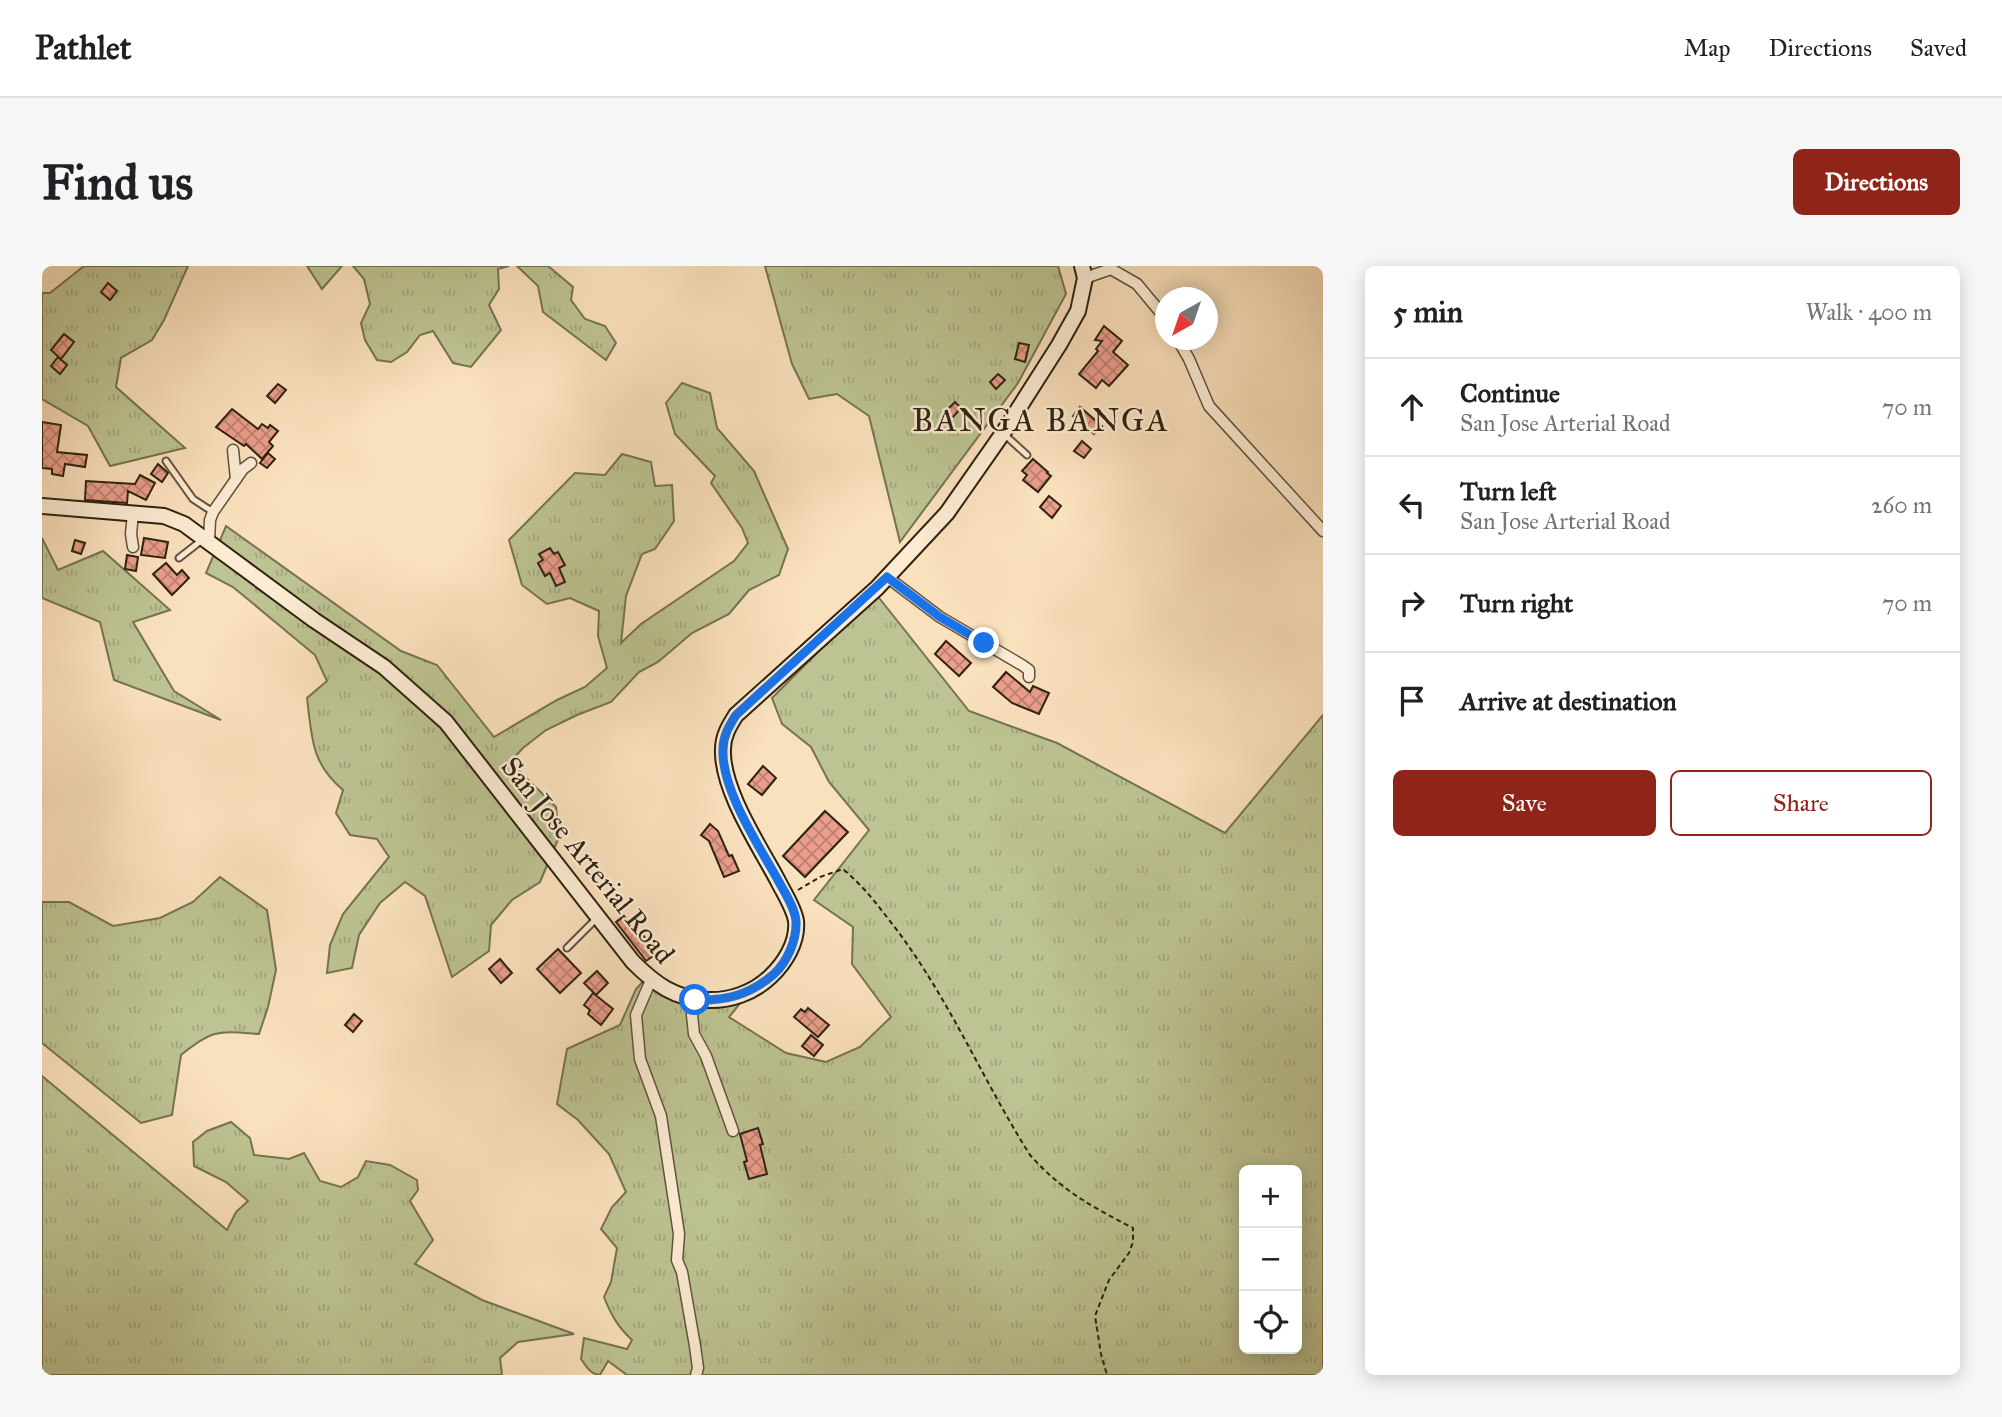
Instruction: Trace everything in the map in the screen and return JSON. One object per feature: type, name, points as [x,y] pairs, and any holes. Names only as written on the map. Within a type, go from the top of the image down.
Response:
[{"type":"main road","name":"San Jose Arterial Road","points":[[42,506],[164,516],[184,524],[207,539],[314,620],[384,667],[430,706],[446,722],[633,962],[651,980],[672,994],[695,1000],[720,1000],[738,996],[761,985],[780,968],[793,944],[796,920],[746,825],[726,772],[723,750],[727,730],[736,715],[887,577],[947,513],[1003,433],[1059,345],[1078,311],[1084,272]]},
{"type":"street","points":[[1084,272],[1111,269],[1137,284],[1155,305]]},
{"type":"street","points":[[1184,350],[1209,406],[1323,531]]},
{"type":"street","points":[[233,450],[236,480]]},
{"type":"street","points":[[207,539],[213,512],[251,463]]},
{"type":"street","points":[[133,513],[133,547]]},
{"type":"street","points":[[887,577],[940,617],[1022,665],[1029,670],[1029,677]]},
{"type":"street","points":[[651,980],[636,1015],[640,1059],[663,1127],[679,1234],[677,1260],[682,1272],[695,1346],[698,1368],[696,1375]]},
{"type":"street","points":[[695,1000],[692,1015],[694,1034],[706,1056],[733,1131]]},
{"type":"lane","points":[[1003,433],[1027,455]]},
{"type":"lane","points":[[166,461],[193,499],[213,512]]},
{"type":"lane","points":[[179,558],[207,539]]},
{"type":"lane","points":[[566,948],[597,917]]},
{"type":"path","points":[[786,897],[820,877],[843,869],[863,886],[942,996],[1030,1155],[1049,1176],[1084,1203],[1133,1228],[1133,1242],[1129,1253],[1109,1280],[1095,1316],[1107,1375]]},
{"type":"green space","points":[[84,266],[188,266],[152,340],[121,358],[116,387],[185,448],[110,466],[88,426],[42,399],[42,293],[50,293]]},
{"type":"green space","points":[[307,266],[342,266],[322,289]]},
{"type":"green space","points":[[353,266],[509,266],[498,269],[499,289],[489,305],[501,330],[471,367],[453,363],[433,331],[420,335],[407,352],[391,362],[377,360],[365,340],[361,323],[370,304],[364,279]]},
{"type":"green space","points":[[517,266],[548,266],[573,287],[571,300],[585,319],[605,326],[616,343],[606,360],[543,312],[538,286]]},
{"type":"green space","points":[[765,266],[1058,266],[1066,294],[1018,383],[900,542],[869,416],[837,394],[809,399],[792,364]]},
{"type":"green space","points":[[682,383],[710,393],[717,428],[754,471],[788,549],[779,575],[749,590],[729,614],[692,633],[658,662],[639,672],[611,702],[546,730],[510,762],[556,807],[559,837],[540,882],[512,900],[491,925],[489,951],[452,977],[425,896],[405,882],[380,903],[359,935],[352,968],[327,973],[330,945],[343,914],[389,857],[377,839],[350,835],[336,813],[343,790],[332,780],[319,760],[310,725],[307,698],[327,681],[315,655],[233,587],[206,573],[226,526],[401,651],[437,665],[494,737],[585,687],[607,668],[598,636],[599,611],[570,598],[547,604],[522,585],[509,540],[575,473],[605,475],[622,454],[651,462],[655,486],[672,485],[674,521],[655,549],[642,554],[626,596],[621,643],[641,624],[734,561],[748,543],[742,528],[711,483],[715,476],[675,434],[666,403]]},
{"type":"green space","points":[[42,538],[58,570],[103,551],[170,610],[133,622],[174,691],[221,720],[114,680],[100,622],[42,598]]},
{"type":"green space","points":[[876,594],[969,711],[1057,743],[1225,833],[1323,715],[1323,1375],[627,1375],[608,1361],[600,1375],[587,1367],[581,1359],[584,1338],[627,1349],[632,1340],[615,1320],[604,1297],[611,1282],[617,1248],[601,1229],[612,1207],[626,1192],[609,1154],[578,1120],[557,1104],[567,1049],[620,1025],[636,989],[648,976],[695,1000],[750,991],[729,1017],[786,1053],[826,1062],[860,1047],[891,1017],[852,964],[853,927],[814,900],[869,830],[829,782],[811,747],[782,724],[772,698]]},
{"type":"green space","points":[[220,877],[267,910],[276,970],[268,1007],[259,1034],[225,1032],[209,1036],[181,1055],[172,1115],[141,1123],[42,1043],[42,902],[69,902],[113,926],[160,918],[193,902]]},
{"type":"green space","points":[[42,1076],[227,1230],[236,1212],[248,1201],[226,1182],[194,1166],[193,1142],[207,1131],[231,1122],[250,1138],[254,1155],[289,1159],[304,1153],[320,1181],[341,1187],[358,1177],[366,1161],[390,1165],[417,1180],[418,1190],[410,1201],[433,1240],[415,1264],[482,1300],[574,1334],[518,1342],[500,1358],[502,1375],[42,1375]]},
{"type":"building","points":[[108,283],[117,291],[110,300],[101,292]]},
{"type":"building","points":[[1104,326],[1122,341],[1113,352],[1128,365],[1109,386],[1102,380],[1096,388],[1079,374],[1098,351],[1096,349],[1102,341],[1095,340]]},
{"type":"building","points":[[64,334],[74,342],[61,359],[51,350]]},
{"type":"building","points":[[1019,343],[1029,345],[1025,362],[1015,359]]},
{"type":"building","points":[[58,357],[67,365],[60,374],[51,366]]},
{"type":"building","points":[[998,374],[1005,380],[996,389],[990,382]]},
{"type":"building","points":[[278,384],[286,390],[275,403],[267,396]]},
{"type":"building","points":[[955,402],[961,408],[952,418],[945,412]]},
{"type":"building","points":[[1080,407],[1102,426],[1094,434],[1073,416]]},
{"type":"building","points":[[232,409],[258,429],[262,424],[268,428],[270,425],[278,431],[269,442],[273,446],[262,459],[246,444],[244,446],[216,427]]},
{"type":"building","points":[[42,422],[61,425],[57,452],[87,455],[85,467],[65,464],[63,476],[52,474],[52,469],[42,468]]},
{"type":"building","points":[[1082,441],[1091,449],[1084,458],[1074,451]]},
{"type":"building","points":[[268,453],[275,459],[267,468],[260,463]]},
{"type":"building","points":[[1033,459],[1051,476],[1038,492],[1023,480],[1027,475],[1022,471]]},
{"type":"building","points":[[158,464],[168,473],[162,482],[151,474]]},
{"type":"building","points":[[140,475],[155,483],[146,500],[128,491],[127,503],[85,500],[86,481],[135,484]]},
{"type":"building","points":[[1049,496],[1061,506],[1052,518],[1040,507]]},
{"type":"building","points":[[144,538],[168,542],[165,558],[141,555]]},
{"type":"building","points":[[75,540],[85,543],[81,554],[72,551]]},
{"type":"building","points":[[550,548],[554,554],[558,552],[565,565],[559,568],[565,582],[556,586],[550,573],[545,576],[538,563],[543,560],[539,554]]},
{"type":"building","points":[[127,555],[138,557],[136,571],[125,569]]},
{"type":"building","points":[[166,563],[177,575],[182,570],[189,578],[172,595],[153,574]]},
{"type":"building","points":[[946,641],[971,663],[959,676],[935,654]]},
{"type":"building","points":[[1006,672],[1030,692],[1033,686],[1049,693],[1039,714],[1012,703],[993,687]]},
{"type":"building","points":[[763,766],[776,778],[762,795],[748,784]]},
{"type":"building","points":[[825,811],[848,832],[805,877],[783,856]]},
{"type":"building","points":[[710,824],[718,831],[739,871],[724,877],[709,841],[701,835]]},
{"type":"building","points":[[624,916],[638,934],[641,932],[656,954],[646,961],[616,922]]},
{"type":"building","points":[[558,949],[581,973],[560,993],[537,969]]},
{"type":"building","points":[[500,959],[512,973],[501,983],[489,969]]},
{"type":"building","points":[[597,971],[608,983],[596,995],[584,983]]},
{"type":"building","points":[[593,993],[613,1009],[601,1025],[588,1014],[590,1010],[584,1005]]},
{"type":"building","points":[[808,1008],[829,1025],[818,1037],[794,1017],[801,1009],[805,1012]]},
{"type":"building","points":[[354,1014],[362,1021],[353,1032],[345,1025]]},
{"type":"building","points":[[811,1035],[823,1045],[814,1056],[802,1046]]},
{"type":"building","points":[[758,1128],[767,1174],[749,1179],[740,1134]]},
{"type":"district","name":"BANGA BANGA","points":[[1041,420]]},
{"type":"route","points":[[695,1000],[720,1000],[738,996],[761,985],[780,968],[793,944],[796,920],[746,825],[726,772],[723,750],[727,730],[736,715],[887,577],[940,617],[984,643]]}]
